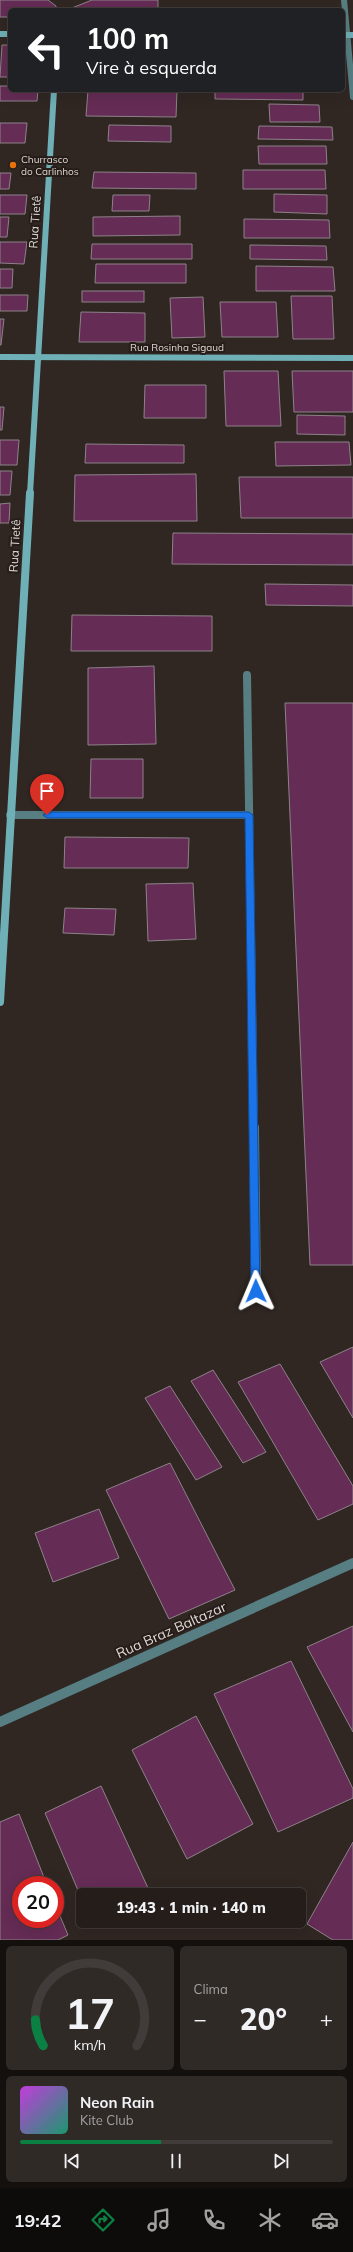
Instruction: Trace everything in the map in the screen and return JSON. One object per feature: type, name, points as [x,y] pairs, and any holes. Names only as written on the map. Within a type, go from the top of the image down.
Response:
[{"type":"street","points":[[345,9],[353,97]]},
{"type":"street","name":"Rua Tietê","points":[[0,1002],[2,920],[10,815],[54,92]]},
{"type":"street","name":"Rua Rosinha Sigaud","points":[[0,356],[353,358]]},
{"type":"street","points":[[247,675],[256,1291]]},
{"type":"street","points":[[10,815],[249,815]]},
{"type":"street","name":"Rua Braz Baltazar","points":[[0,1722],[353,1563]]},
{"type":"building","points":[[0,0],[48,0],[56,6],[56,8],[8,8],[8,17],[0,17]]},
{"type":"building","points":[[92,0],[158,0],[158,8],[72,8]]},
{"type":"building","points":[[2,45],[8,45],[8,77],[0,77]]},
{"type":"building","points":[[0,86],[8,86],[8,92],[38,92],[37,101],[0,101]]},
{"type":"building","points":[[88,92],[177,92],[176,117],[86,116]]},
{"type":"building","points":[[215,92],[303,92],[303,100],[215,99]]},
{"type":"building","points":[[269,104],[319,105],[320,122],[270,122]]},
{"type":"building","points":[[0,123],[27,123],[25,143],[0,143]]},
{"type":"building","points":[[109,125],[171,126],[171,142],[108,141]]},
{"type":"building","points":[[259,126],[332,127],[333,140],[258,139]]},
{"type":"building","points":[[258,146],[326,146],[327,164],[259,164]]},
{"type":"building","points":[[243,170],[325,170],[326,189],[243,189]]},
{"type":"building","points":[[94,172],[196,173],[196,189],[92,188]]},
{"type":"building","points":[[0,173],[11,173],[9,189],[0,189]]},
{"type":"building","points":[[274,194],[327,195],[327,214],[274,212]]},
{"type":"building","points":[[0,195],[27,195],[25,214],[0,214]]},
{"type":"building","points":[[113,195],[150,195],[149,211],[112,211]]},
{"type":"building","points":[[180,216],[180,235],[93,236],[93,217]]},
{"type":"building","points":[[0,217],[9,217],[7,237],[0,237]]},
{"type":"building","points":[[244,219],[329,220],[330,238],[244,238]]},
{"type":"building","points":[[0,242],[27,242],[24,264],[0,263]]},
{"type":"building","points":[[92,244],[192,244],[192,259],[91,259]]},
{"type":"building","points":[[250,245],[326,246],[327,260],[250,259]]},
{"type":"building","points":[[96,264],[186,264],[186,283],[95,283]]},
{"type":"building","points":[[256,266],[333,267],[335,291],[256,291]]},
{"type":"building","points":[[0,269],[13,269],[12,288],[0,288]]},
{"type":"building","points":[[82,291],[144,291],[144,302],[82,302]]},
{"type":"building","points":[[0,295],[28,295],[27,311],[0,311]]},
{"type":"building","points":[[291,296],[332,296],[334,339],[293,339]]},
{"type":"building","points":[[203,297],[205,337],[172,338],[170,298]]},
{"type":"building","points":[[220,302],[276,302],[278,337],[222,337]]},
{"type":"building","points":[[81,312],[145,313],[145,342],[79,342]]},
{"type":"building","points":[[0,319],[4,319],[1,345],[0,345]]},
{"type":"building","points":[[224,371],[278,371],[281,426],[226,426]]},
{"type":"building","points":[[292,371],[353,371],[353,412],[294,412]]},
{"type":"building","points":[[145,385],[206,385],[206,418],[144,418]]},
{"type":"building","points":[[0,407],[4,407],[2,430],[0,430]]},
{"type":"building","points":[[297,415],[345,416],[345,435],[297,434]]},
{"type":"building","points":[[0,440],[19,440],[17,465],[0,465]]},
{"type":"building","points":[[275,442],[349,442],[351,465],[276,466]]},
{"type":"building","points":[[86,444],[184,445],[184,463],[85,463]]},
{"type":"building","points":[[0,471],[12,471],[10,495],[0,495]]},
{"type":"building","points":[[196,474],[197,521],[74,521],[75,475]]},
{"type":"building","points":[[239,477],[353,477],[353,518],[241,518]]},
{"type":"building","points":[[10,503],[9,523],[0,523],[0,504]]},
{"type":"building","points":[[173,533],[353,534],[353,565],[172,564]]},
{"type":"building","points":[[265,584],[353,585],[353,606],[266,605]]},
{"type":"building","points":[[72,615],[212,616],[212,651],[71,651]]},
{"type":"building","points":[[154,666],[156,744],[88,745],[88,668]]},
{"type":"building","points":[[285,703],[353,703],[353,1265],[310,1265]]},
{"type":"building","points":[[91,759],[143,759],[143,798],[90,798]]},
{"type":"building","points":[[65,837],[189,838],[188,868],[64,868]]},
{"type":"building","points":[[193,883],[196,939],[148,941],[146,884]]},
{"type":"building","points":[[65,908],[116,909],[114,935],[63,933]]},
{"type":"building","points":[[353,1347],[353,1418],[320,1362]]},
{"type":"building","points":[[280,1364],[353,1486],[353,1504],[318,1520],[238,1382]]},
{"type":"building","points":[[213,1370],[266,1452],[243,1463],[191,1381]]},
{"type":"building","points":[[170,1386],[222,1467],[196,1480],[145,1398]]},
{"type":"building","points":[[170,1463],[235,1590],[169,1619],[106,1490]]},
{"type":"building","points":[[99,1509],[119,1558],[53,1582],[35,1533]]},
{"type":"building","points":[[353,1626],[353,1732],[307,1647]]},
{"type":"building","points":[[291,1661],[353,1789],[353,1798],[278,1832],[214,1694]]},
{"type":"building","points":[[196,1716],[253,1824],[187,1859],[132,1750]]},
{"type":"building","points":[[101,1786],[148,1888],[77,1888],[45,1813]]},
{"type":"building","points":[[19,1814],[43,1876],[12,1876],[12,1928],[64,1928],[64,1925],[68,1935],[58,1940],[0,1940],[0,1822]]},
{"type":"building","points":[[353,1842],[353,1940],[333,1940],[307,1924]]},
{"type":"place","name":"Churrasco do Carlinhos","points":[[13,165]]},
{"type":"route","points":[[47,815],[249,815],[256,1291]]}]
